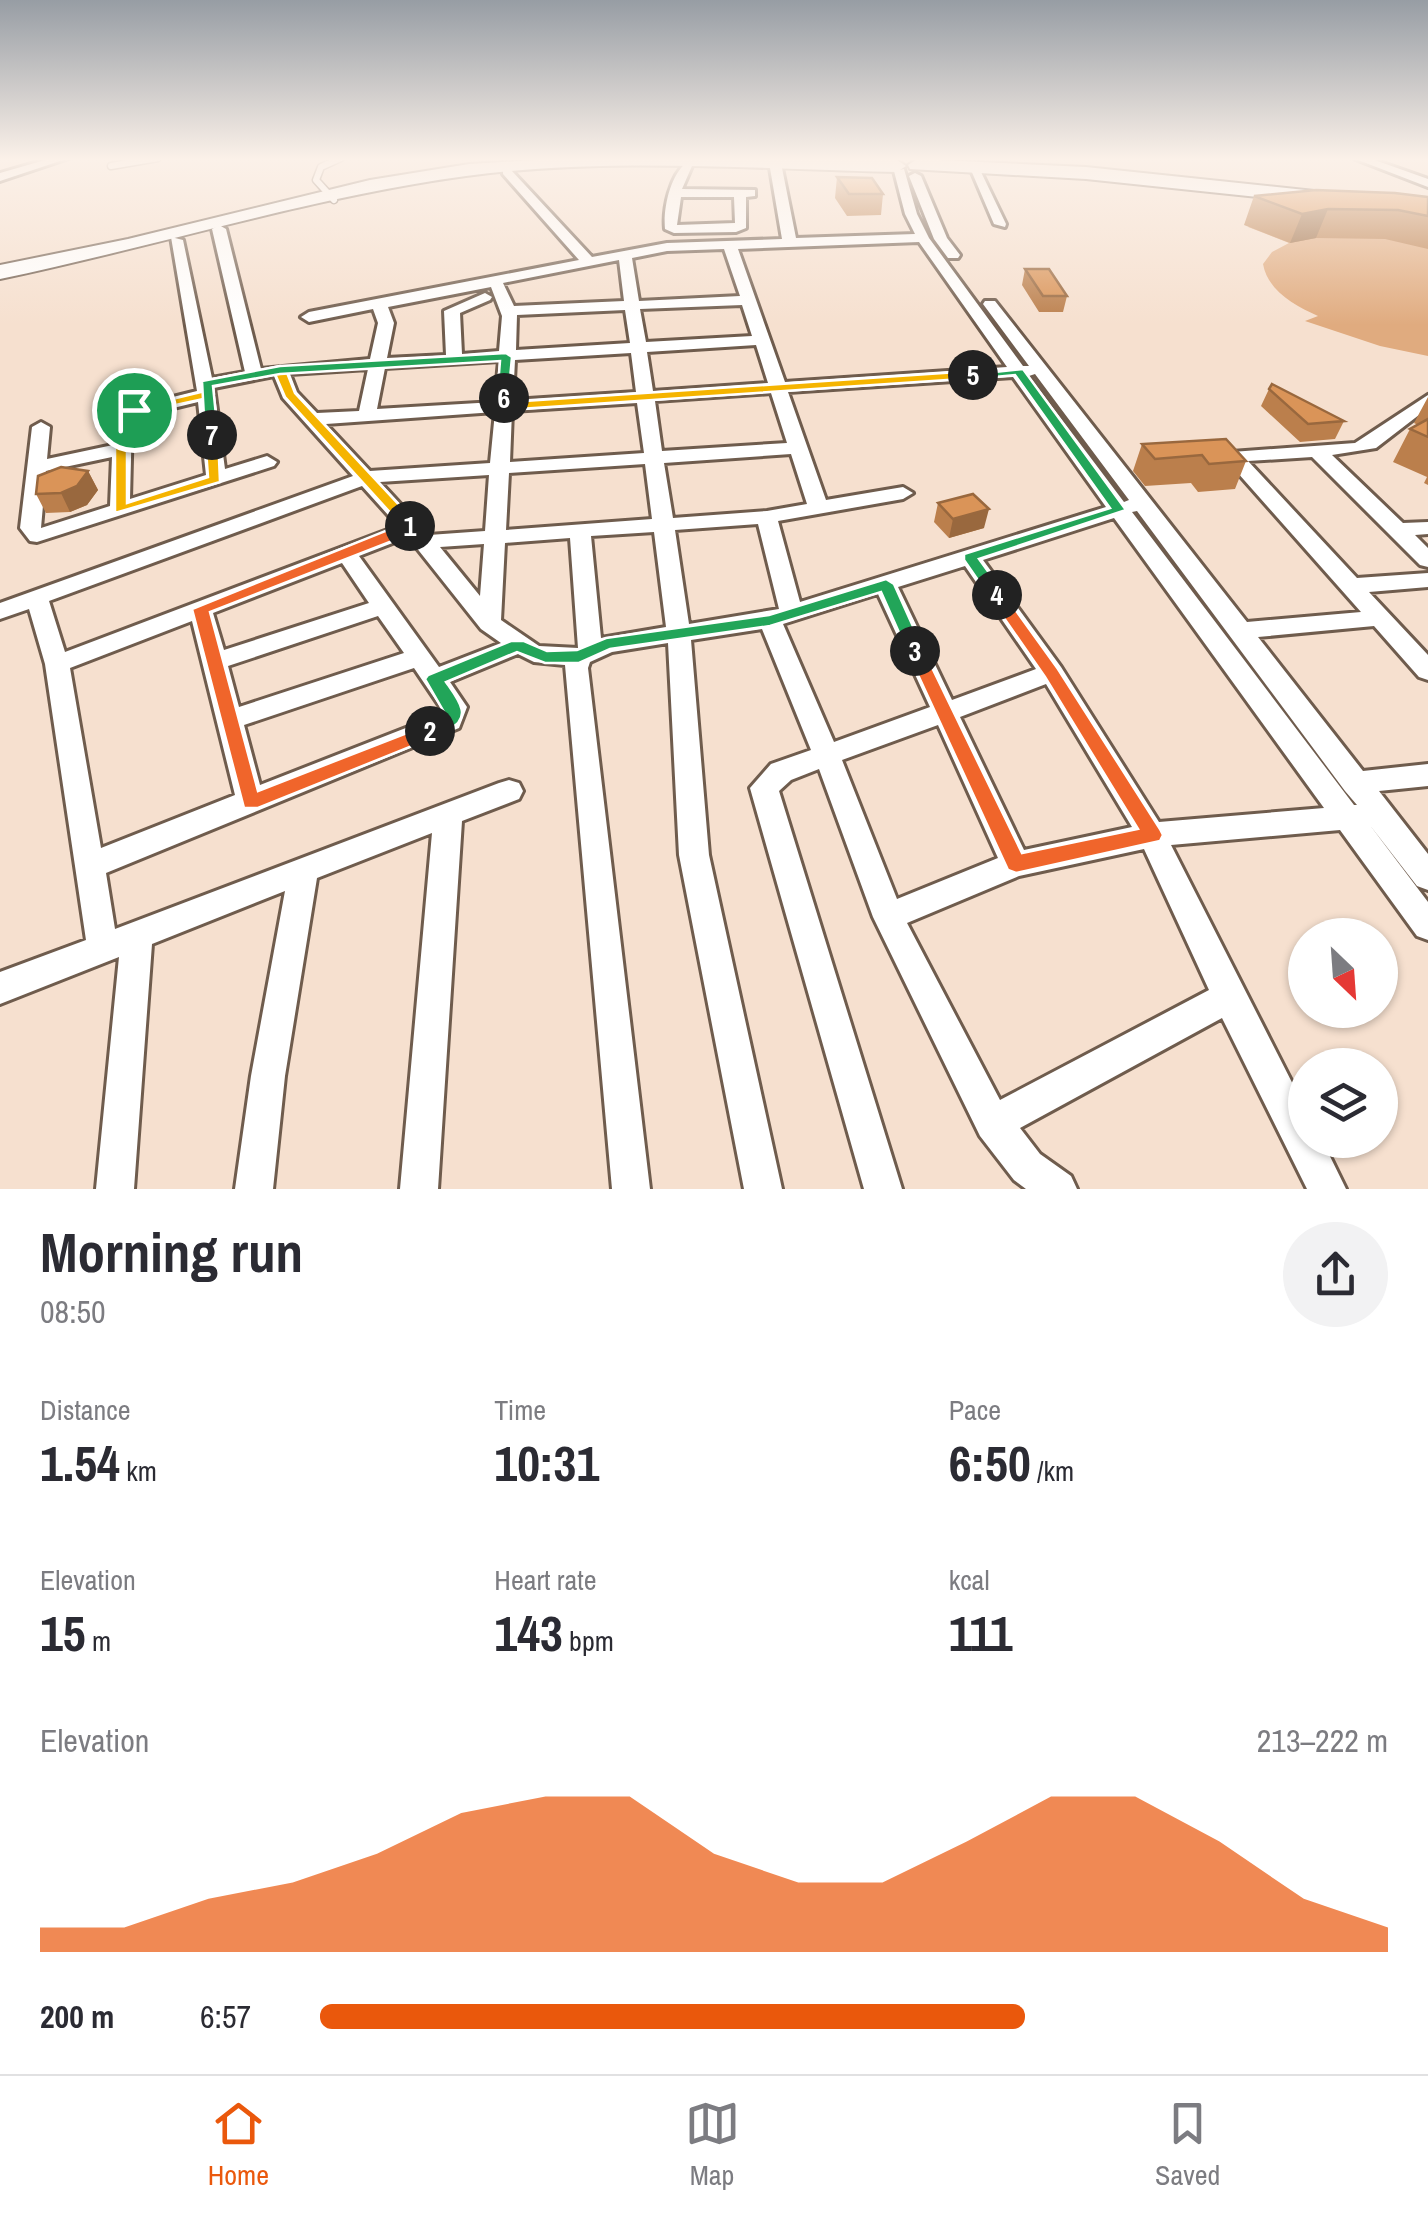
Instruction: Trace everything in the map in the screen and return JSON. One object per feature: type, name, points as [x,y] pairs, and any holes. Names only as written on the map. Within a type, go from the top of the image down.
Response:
[{"type":"main road","points":[[0,274],[266,213]]},
{"type":"main road","points":[[0,274],[176,240],[275,213]]},
{"type":"street","points":[[545,213],[587,260]]},
{"type":"street","points":[[672,213],[670,226],[682,230],[736,228],[741,225],[743,213]]},
{"type":"street","points":[[784,213],[790,244]]},
{"type":"street","points":[[911,213],[923,238],[1364,816],[1428,926]]},
{"type":"street","points":[[929,213],[941,238],[1028,371],[1119,463],[1130,507],[1238,630],[1355,783],[1364,816],[1428,877]]},
{"type":"street","points":[[996,213],[1000,224]]},
{"type":"street","points":[[218,229],[254,375]]},
{"type":"street","points":[[454,360],[452,311],[498,288],[505,276],[682,246],[923,238]]},
{"type":"street","points":[[176,240],[191,295],[207,389],[216,479]]},
{"type":"street","points":[[730,246],[819,509]]},
{"type":"street","points":[[625,254],[679,636],[694,855],[763,1189]]},
{"type":"street","points":[[309,317],[498,288]]},
{"type":"street","points":[[489,623],[510,311],[498,288]]},
{"type":"street","points":[[510,311],[747,300]]},
{"type":"street","points":[[367,416],[386,323],[378,304]]},
{"type":"street","points":[[120,510],[123,415],[254,375],[280,370],[760,340]]},
{"type":"street","points":[[280,370],[289,394],[368,477],[489,623],[518,645],[545,657],[781,617],[1130,507]]},
{"type":"street","points":[[314,419],[1028,371]]},
{"type":"street","points":[[1198,458],[1368,444],[1402,428],[1428,400]]},
{"type":"street","points":[[41,427],[32,534],[44,535],[267,462]]},
{"type":"street","points":[[0,611],[368,477],[797,448]]},
{"type":"street","points":[[36,467],[121,449]]},
{"type":"street","points":[[1316,451],[1428,560]]},
{"type":"street","points":[[1234,456],[1428,671]]},
{"type":"street","points":[[57,664],[346,553],[418,535],[495,537],[767,518],[904,493]]},
{"type":"street","points":[[767,518],[781,617],[828,758],[888,917],[993,1123],[1027,1167],[1058,1189]]},
{"type":"street","points":[[1397,530],[1428,528]]},
{"type":"street","points":[[580,530],[584,652],[576,668],[631,1189]]},
{"type":"street","points":[[92,866],[450,721],[454,707],[346,553]]},
{"type":"street","points":[[970,557],[1052,673],[1152,835],[1228,997],[1327,1189]]},
{"type":"street","points":[[1350,586],[1428,580]]},
{"type":"street","points":[[886,584],[1016,864]]},
{"type":"street","points":[[37,598],[57,664],[104,948]]},
{"type":"street","points":[[214,662],[383,606]]},
{"type":"street","points":[[201,609],[251,802]]},
{"type":"street","points":[[1238,630],[1380,618]]},
{"type":"street","points":[[230,720],[518,645]]},
{"type":"street","points":[[884,1189],[764,788],[773,776],[828,758],[942,710],[1052,673]]},
{"type":"street","points":[[1355,783],[1428,775]]},
{"type":"street","points":[[0,988],[508,790]]},
{"type":"street","points":[[419,1189],[448,814]]},
{"type":"street","points":[[888,917],[1016,864],[1152,835],[1364,816]]},
{"type":"street","points":[[254,1189],[268,1076],[304,870]]},
{"type":"street","points":[[115,1189],[136,935]]},
{"type":"street","points":[[993,1123],[1228,997]]},
{"type":"shaded area","points":[[1261,223],[1428,240],[1428,356],[1380,346],[1305,321],[1318,316],[1276,289],[1263,264],[1272,252],[1289,243],[1248,227]]},
{"type":"building","points":[[1025,269],[1049,269],[1067,296],[1043,296]]},
{"type":"building","points":[[1272,384],[1344,421],[1308,424],[1269,389]]},
{"type":"building","points":[[1428,419],[1428,437],[1410,429]]},
{"type":"building","points":[[1226,439],[1246,461],[1209,464],[1202,455],[1155,459],[1142,444]]},
{"type":"building","points":[[61,467],[88,471],[77,486],[61,493],[36,494],[38,476]]},
{"type":"building","points":[[973,494],[989,509],[953,519],[938,503]]},
{"type":"route","points":[[134,410],[121,419],[120,510],[216,479],[208,394],[206,384],[254,375],[280,370],[506,357],[503,406],[1019,372],[1119,510],[970,557],[1052,673],[1152,835],[1016,864],[886,584],[770,620],[606,644],[579,656],[545,657],[518,645],[434,679],[454,707],[450,721],[442,726],[251,802],[201,609],[412,528],[289,394],[280,370],[206,384],[208,394],[134,410]]}]
